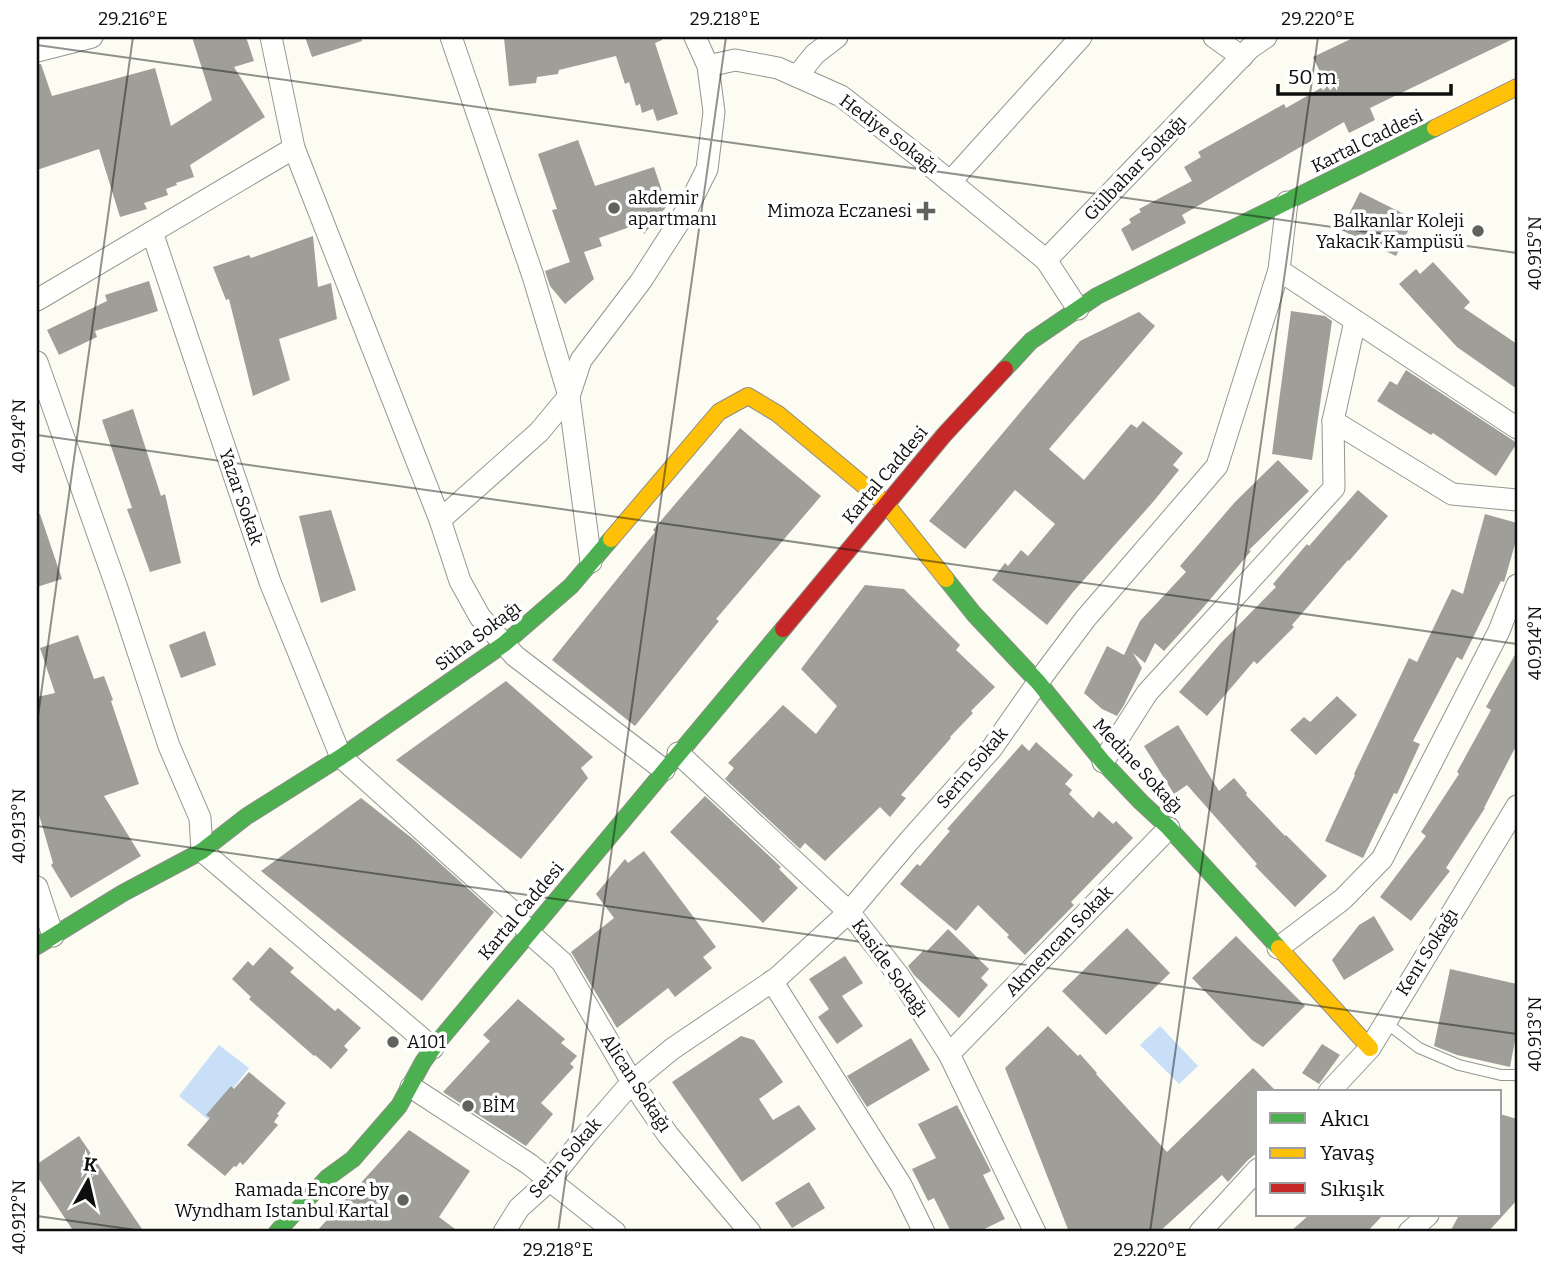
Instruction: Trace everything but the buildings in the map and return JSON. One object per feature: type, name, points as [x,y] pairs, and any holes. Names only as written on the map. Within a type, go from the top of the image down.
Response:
[{"type":"street","points":[[37,51],[92,37]]},
{"type":"street","points":[[271,37],[294,148],[440,520],[460,581],[480,617],[515,656],[664,770]]},
{"type":"street","points":[[451,37],[533,276],[569,396],[591,562]]},
{"type":"street","points":[[440,520],[539,432],[569,396],[581,360],[641,281],[686,211],[707,169],[713,112],[708,66],[695,37]]},
{"type":"street","points":[[797,76],[815,54],[837,37]]},
{"type":"street","points":[[950,182],[1081,37]]},
{"type":"street","points":[[1214,37],[1242,57]]},
{"type":"street","name":"Gülbahar Sokağı","points":[[1046,260],[1250,48],[1266,37]]},
{"type":"street","name":"Hediye Sokağı","points":[[708,66],[735,60],[778,68],[841,96],[1046,260]]},
{"type":"street","name":"Kartal Caddesi","points":[[278,1232],[327,1178],[352,1159],[399,1106],[401,1087],[528,932],[944,435],[1031,341],[1097,296],[1517,87]]},
{"type":"street","points":[[37,300],[294,148]]},
{"type":"street","name":"Serin Sokak","points":[[504,1232],[519,1208],[550,1180],[632,1082],[672,1049],[777,978],[849,912],[992,748],[1086,618],[1217,466],[1279,270],[1287,202]]},
{"type":"street","name":"Yazar Sokak","points":[[152,232],[270,582],[341,757]]},
{"type":"street","points":[[1046,260],[1078,309]]},
{"type":"street","points":[[1279,270],[1517,428]]},
{"type":"street","points":[[1103,762],[1147,693],[1334,488],[1333,421],[1355,321]]},
{"type":"street","points":[[37,362],[117,588],[169,747],[200,818],[202,851],[428,1055]]},
{"type":"street","name":"Süha Sokağı","points":[[45,941],[122,893],[202,851],[247,816],[341,757],[504,644],[571,586],[719,411],[748,396],[778,414],[886,504]]},
{"type":"street","points":[[1333,421],[1452,494],[1517,500]]},
{"type":"street","name":"Medine Sokağı","points":[[886,504],[974,614],[1038,682],[1103,762],[1169,828],[1370,1048]]},
{"type":"street","points":[[1278,948],[1343,899],[1382,859],[1499,631],[1517,585]]},
{"type":"street","name":"Kaside Sokağı","points":[[678,753],[849,912],[899,976],[949,1054],[1035,1232]]},
{"type":"street","name":"Alican Sokağı","points":[[341,757],[513,912],[528,932],[562,962],[632,1082],[668,1135],[750,1232]]},
{"type":"street","name":"Kent Sokağı","points":[[1331,1090],[1370,1048],[1517,806]]},
{"type":"street","name":"Akmencan Sokak","points":[[949,1054],[1169,828]]},
{"type":"street","points":[[37,887],[45,941]]},
{"type":"street","points":[[772,981],[901,1185],[924,1232]]},
{"type":"street","points":[[401,1087],[529,1164],[615,1232]]},
{"type":"street","name":"Kartal Caddesi","points":[[327,1178],[342,1147]]},
{"type":"street","points":[[1200,1232],[1256,1171]]},
{"type":"street","points":[[1409,1232],[1427,1216]]},
{"type":"lane","points":[[1385,1022],[1419,1048],[1459,1065],[1501,1075],[1517,1074]]},
{"type":"water","points":[[1160,1026],[1198,1066],[1179,1084],[1140,1045]]},
{"type":"water","points":[[219,1045],[249,1068],[209,1120],[179,1096]]},
{"type":"traffic: fast","points":[[1005,369],[1031,341],[1097,296],[1435,128]]},
{"type":"traffic: fast","points":[[37,946],[123,893],[202,851],[247,816],[341,757],[504,644],[571,586],[611,539]]},
{"type":"traffic: fast","points":[[946,579],[974,614],[1038,682],[1103,762],[1169,828],[1279,948]]},
{"type":"traffic: fast","points":[[277,1232],[327,1178],[353,1159],[399,1106],[433,1048],[783,629]]},
{"type":"traffic: slow","points":[[1435,128],[1517,87]]},
{"type":"traffic: slow","points":[[611,539],[719,412],[748,396],[778,414],[886,504],[946,579]]},
{"type":"traffic: slow","points":[[1279,948],[1370,1048]]},
{"type":"traffic: jam","points":[[783,629],[944,435],[1005,369]]},
{"type":"place","name":"akdemir apartmanı","points":[[614,208]]},
{"type":"place","name":"Mimoza Eczanesi","points":[[926,211]]},
{"type":"place","name":"Balkanlar Koleji Yakacık Kampüsü","points":[[1478,231]]},
{"type":"place","name":"A101","points":[[393,1042]]},
{"type":"place","name":"BİM","points":[[468,1106]]},
{"type":"place","name":"Ramada Encore by Wyndham Istanbul Kartal","points":[[403,1200]]}]
